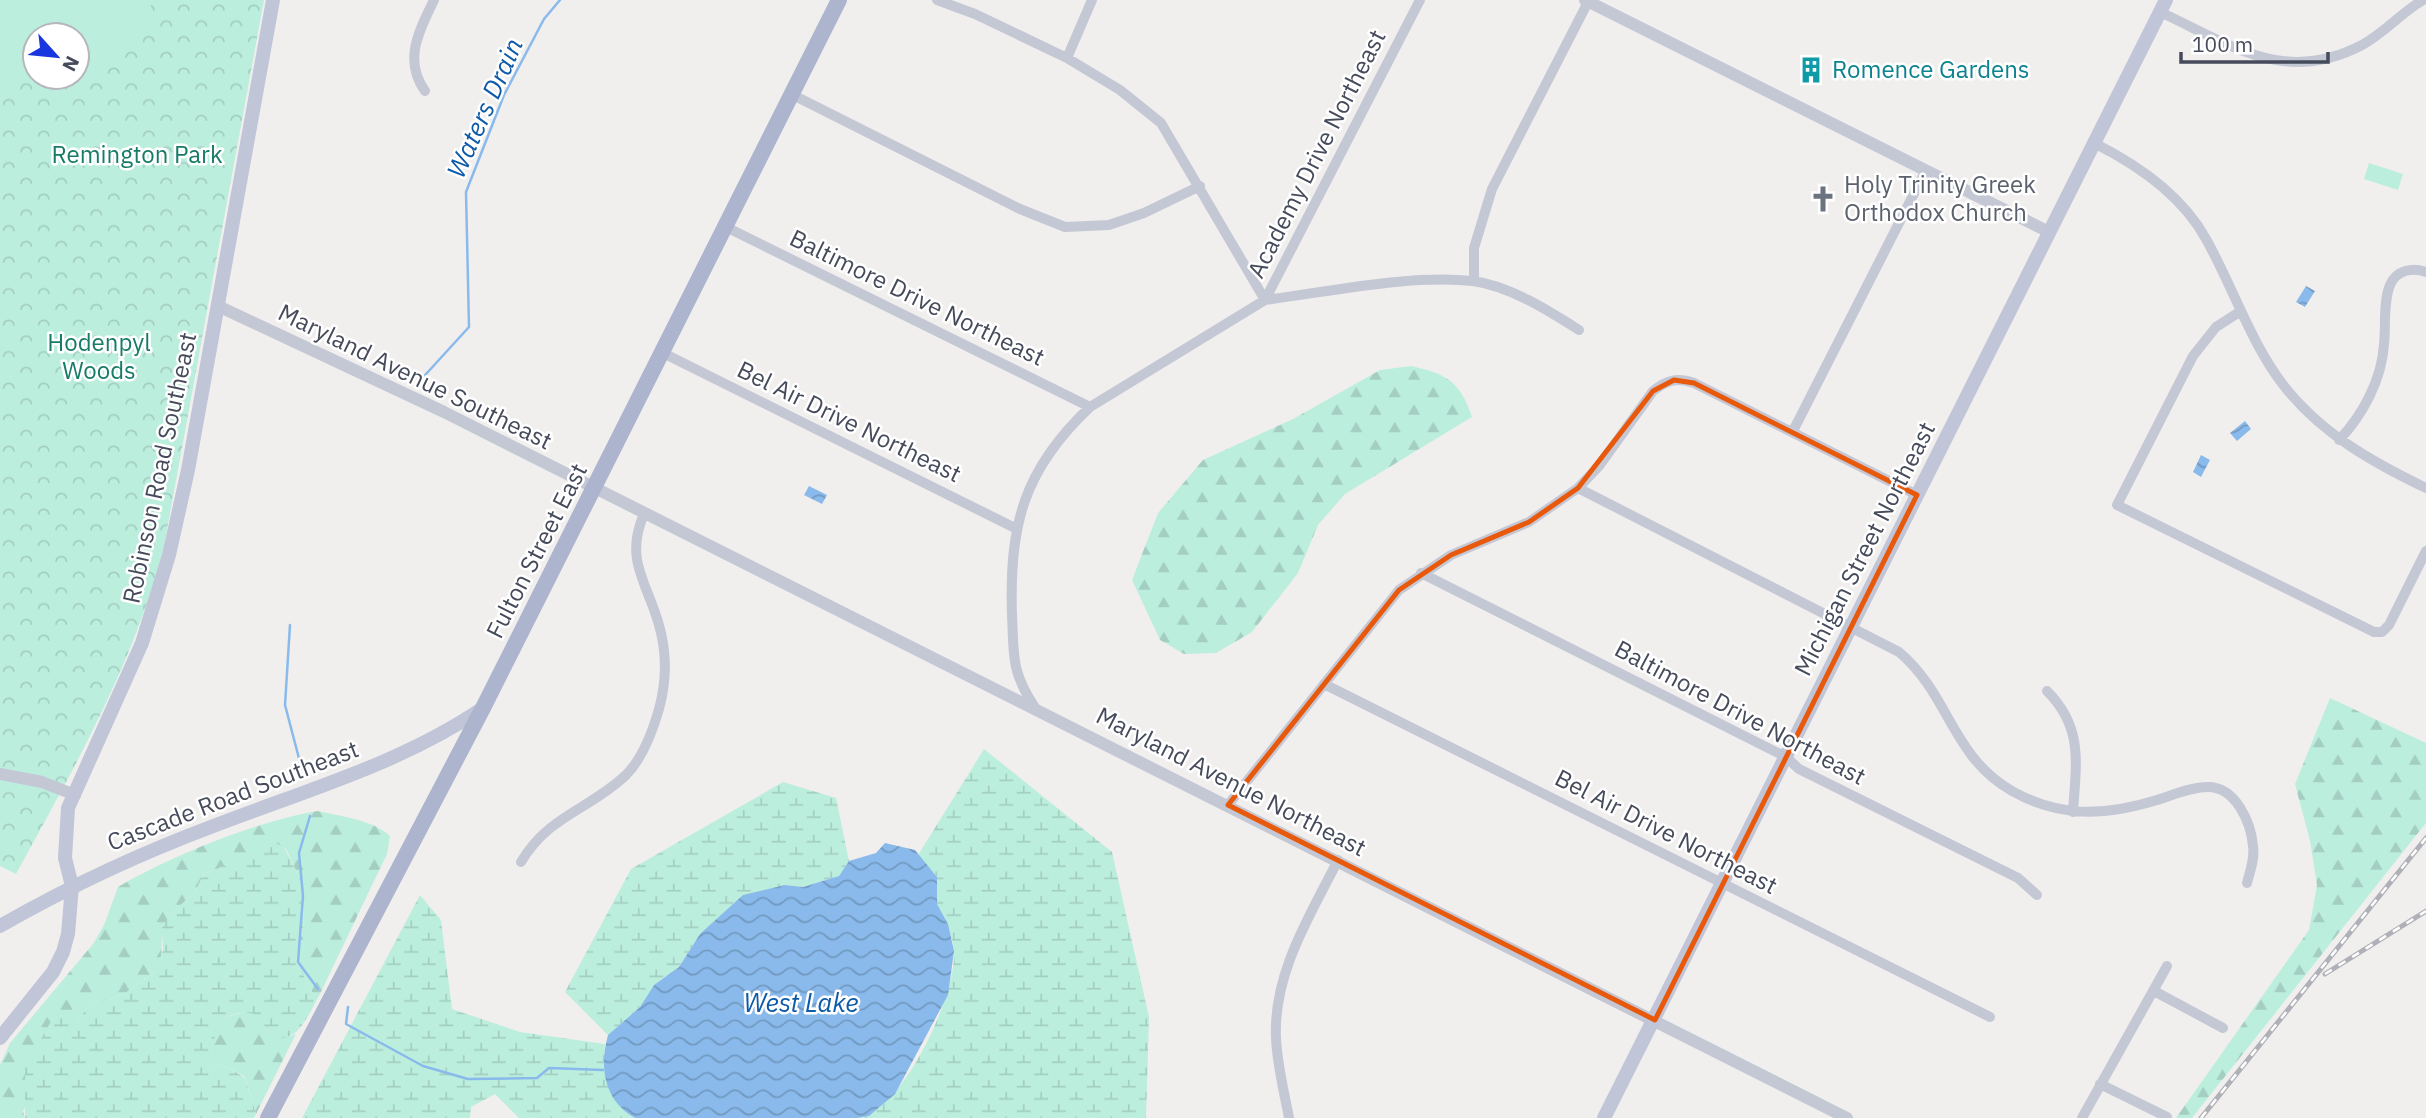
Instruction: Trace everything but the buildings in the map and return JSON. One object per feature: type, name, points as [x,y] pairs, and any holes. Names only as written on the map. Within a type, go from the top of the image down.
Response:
[{"type":"main road","name":"Robinson Road Southeast","points":[[0,1038],[53,972],[63,952],[68,934],[72,886],[65,858],[68,808],[142,643],[159,593],[188,470],[273,0]]},
{"type":"main road","name":"Fulton Street East","points":[[268,1118],[483,708],[839,0]]},
{"type":"main road","name":"Michigan Street Northeast","points":[[1604,1118],[2163,6]]},
{"type":"main road","name":"Cascade Road Southeast","points":[[0,926],[72,886],[172,841],[400,755],[447,732],[483,708]]},
{"type":"street","points":[[425,91],[415,77],[414,55],[419,32],[434,0]]},
{"type":"street","points":[[937,0],[975,14],[1067,58],[1120,90],[1161,123],[1265,300],[1405,282],[1474,281],[1551,312],[1579,330]]},
{"type":"street","points":[[1067,58],[1093,0]]},
{"type":"street","name":"Academy Drive Northeast","points":[[1034,706],[1017,681],[1011,569],[1015,528],[1029,490],[1066,429],[1090,407],[1265,300],[1420,0]]},
{"type":"street","points":[[2163,6],[2259,58],[2290,64],[2328,58],[2363,45],[2423,0]]},
{"type":"street","points":[[1474,281],[1474,247],[1492,189],[1586,1],[2049,232]]},
{"type":"street","points":[[790,94],[1020,209],[1065,227],[1110,225],[1144,213],[1200,186]]},
{"type":"street","points":[[2094,144],[2142,170],[2193,219],[2207,239],[2241,311],[2283,384],[2314,419],[2339,440],[2383,467],[2426,488]]},
{"type":"street","points":[[1793,431],[1926,170]]},
{"type":"street","name":"Baltimore Drive Northeast","points":[[726,227],[1090,407]]},
{"type":"street","points":[[2339,440],[2362,410],[2378,370],[2384,347],[2390,285],[2399,274],[2409,269],[2426,272]]},
{"type":"street","name":"Maryland Avenue Southeast","points":[[218,306],[444,412],[593,489]]},
{"type":"street","points":[[2241,311],[2216,327],[2193,355],[2117,505],[2360,628],[2382,632],[2395,613],[2426,551]]},
{"type":"street","name":"Bel Air Drive Northeast","points":[[663,353],[1015,528]]},
{"type":"street","points":[[1228,805],[1399,590],[1451,555],[1529,522],[1578,488],[1599,466],[1653,391],[1664,383],[1682,379],[1694,383],[1917,495]]},
{"type":"street","points":[[1578,488],[1899,652],[1917,668],[1932,689],[1958,739],[1983,769],[2010,790],[2037,803],[2073,812],[2122,810],[2187,791],[2215,788],[2238,805],[2249,829],[2253,861],[2247,883]]},
{"type":"street","name":"Maryland Avenue Northeast","points":[[593,489],[1034,706],[1847,1118]]},
{"type":"street","points":[[521,862],[533,841],[552,823],[596,797],[627,773],[643,748],[659,709],[667,672],[664,646],[634,552],[644,514]]},
{"type":"street","name":"Baltimore Drive Northeast","points":[[1421,573],[1786,757],[1800,769],[2018,878],[2037,894]]},
{"type":"street","name":"Bel Air Drive Northeast","points":[[1324,684],[1990,1017]]},
{"type":"street","points":[[2047,691],[2062,706],[2072,725],[2077,758],[2073,812]]},
{"type":"street","points":[[0,774],[42,782],[75,795]]},
{"type":"street","points":[[1289,1118],[1276,1038],[1279,993],[1297,943],[1338,860]]},
{"type":"street","points":[[2082,1118],[2167,966]]},
{"type":"street","points":[[2154,991],[2223,1028]]},
{"type":"street","points":[[2101,1084],[2167,1117]]},
{"type":"highlighted area","points":[[1674,380],[1694,383],[1917,495],[1655,1020],[1228,805],[1399,590],[1451,555],[1529,522],[1578,488],[1653,391]]},
{"type":"green space","name":"Hodenpyl Woods","points":[[0,0],[264,0],[164,546],[136,632],[101,714],[16,874],[0,866]]},
{"type":"green space","points":[[0,0],[153,0],[143,25],[129,46],[113,62],[91,75],[91,21],[21,21],[21,80],[0,74]]},
{"type":"green space","points":[[2369,163],[2403,174],[2398,190],[2364,179]]},
{"type":"green space","points":[[1411,366],[1434,372],[1450,381],[1462,395],[1472,417],[1345,494],[1318,525],[1298,573],[1252,632],[1216,653],[1184,654],[1160,640],[1132,580],[1158,513],[1203,460],[1293,419],[1380,370]]},
{"type":"green space","points":[[2330,698],[2426,743],[2426,823],[2192,1118],[2176,1118],[2309,930],[2317,885],[2310,841],[2295,784]]},
{"type":"green space","points":[[984,749],[1112,852],[1149,1017],[1146,1118],[857,1118],[874,1111],[892,1095],[908,1074],[923,1050],[946,997],[952,973],[953,946],[937,904],[937,877],[918,855]]},
{"type":"green space","points":[[783,782],[836,798],[849,861],[839,876],[803,887],[785,885],[700,934],[679,967],[654,985],[640,1007],[608,1035],[565,992],[631,869]]},
{"type":"green space","points":[[318,811],[366,822],[390,836],[387,854],[320,994],[313,994],[296,961],[304,923],[302,884],[286,849],[278,845],[204,874],[195,892],[170,915],[162,938],[161,963],[155,972],[124,994],[87,1007],[76,1024],[72,1023],[23,1111],[25,1118],[0,1118],[0,1065],[10,1043],[93,944],[104,925],[118,887],[163,863],[215,841],[268,823]]},
{"type":"green space","points":[[278,844],[285,849],[302,883],[304,923],[296,961],[313,994],[320,994],[302,1026],[289,1036],[281,1038],[272,1035],[254,1014],[233,1015],[219,1026],[213,1044],[212,1065],[228,1067],[245,1078],[256,1114],[254,1118],[25,1118],[25,1068],[54,1016],[64,1013],[76,1024],[87,1007],[124,994],[155,972],[163,950],[162,928],[170,915],[195,892],[204,874]]},
{"type":"green space","points":[[420,895],[441,920],[452,1009],[520,1032],[605,1044],[605,1065],[610,1086],[619,1104],[635,1118],[519,1118],[495,1094],[471,1107],[470,1118],[302,1118]]},
{"type":"green space","points":[[247,1012],[255,1014],[272,1035],[288,1037],[296,1034],[256,1114],[245,1077],[228,1067],[212,1065],[212,1044],[216,1028],[227,1017]]},
{"type":"water","points":[[2306,286],[2315,291],[2305,307],[2296,302]]},
{"type":"water","points":[[2245,421],[2251,429],[2237,441],[2230,433]]},
{"type":"water","points":[[2201,455],[2210,460],[2201,477],[2193,472]]},
{"type":"water","points":[[809,486],[827,495],[822,504],[804,495]]},
{"type":"water","name":"West Lake","points":[[885,843],[915,850],[937,877],[937,904],[948,924],[954,951],[948,995],[895,1094],[869,1116],[857,1118],[635,1118],[616,1102],[610,1093],[604,1071],[608,1035],[640,1007],[654,985],[679,967],[700,934],[743,895],[785,885],[803,887],[839,876],[849,861],[876,853]]},
{"type":"waterway","name":"Waters Drain","points":[[416,385],[469,327],[466,192],[504,95],[544,19],[560,0]]},
{"type":"waterway","name":"Waters Drain","points":[[290,625],[285,705],[301,766]]},
{"type":"waterway","name":"Waters Drain","points":[[310,816],[299,853],[303,896],[298,962],[318,989]]},
{"type":"waterway","name":"Waters Drain","points":[[348,1007],[346,1024],[423,1066],[468,1079],[537,1078],[549,1068],[603,1070]]},
{"type":"railway","points":[[2201,1118],[2426,838]]},
{"type":"railway","points":[[2325,974],[2426,911]]},
{"type":"place","name":"Romence Gardens","points":[[1811,70]]},
{"type":"place","name":"Holy Trinity Greek Orthodox Church","points":[[1823,199]]},
{"type":"park label","name":"Remington Park","points":[[137,155]]}]
